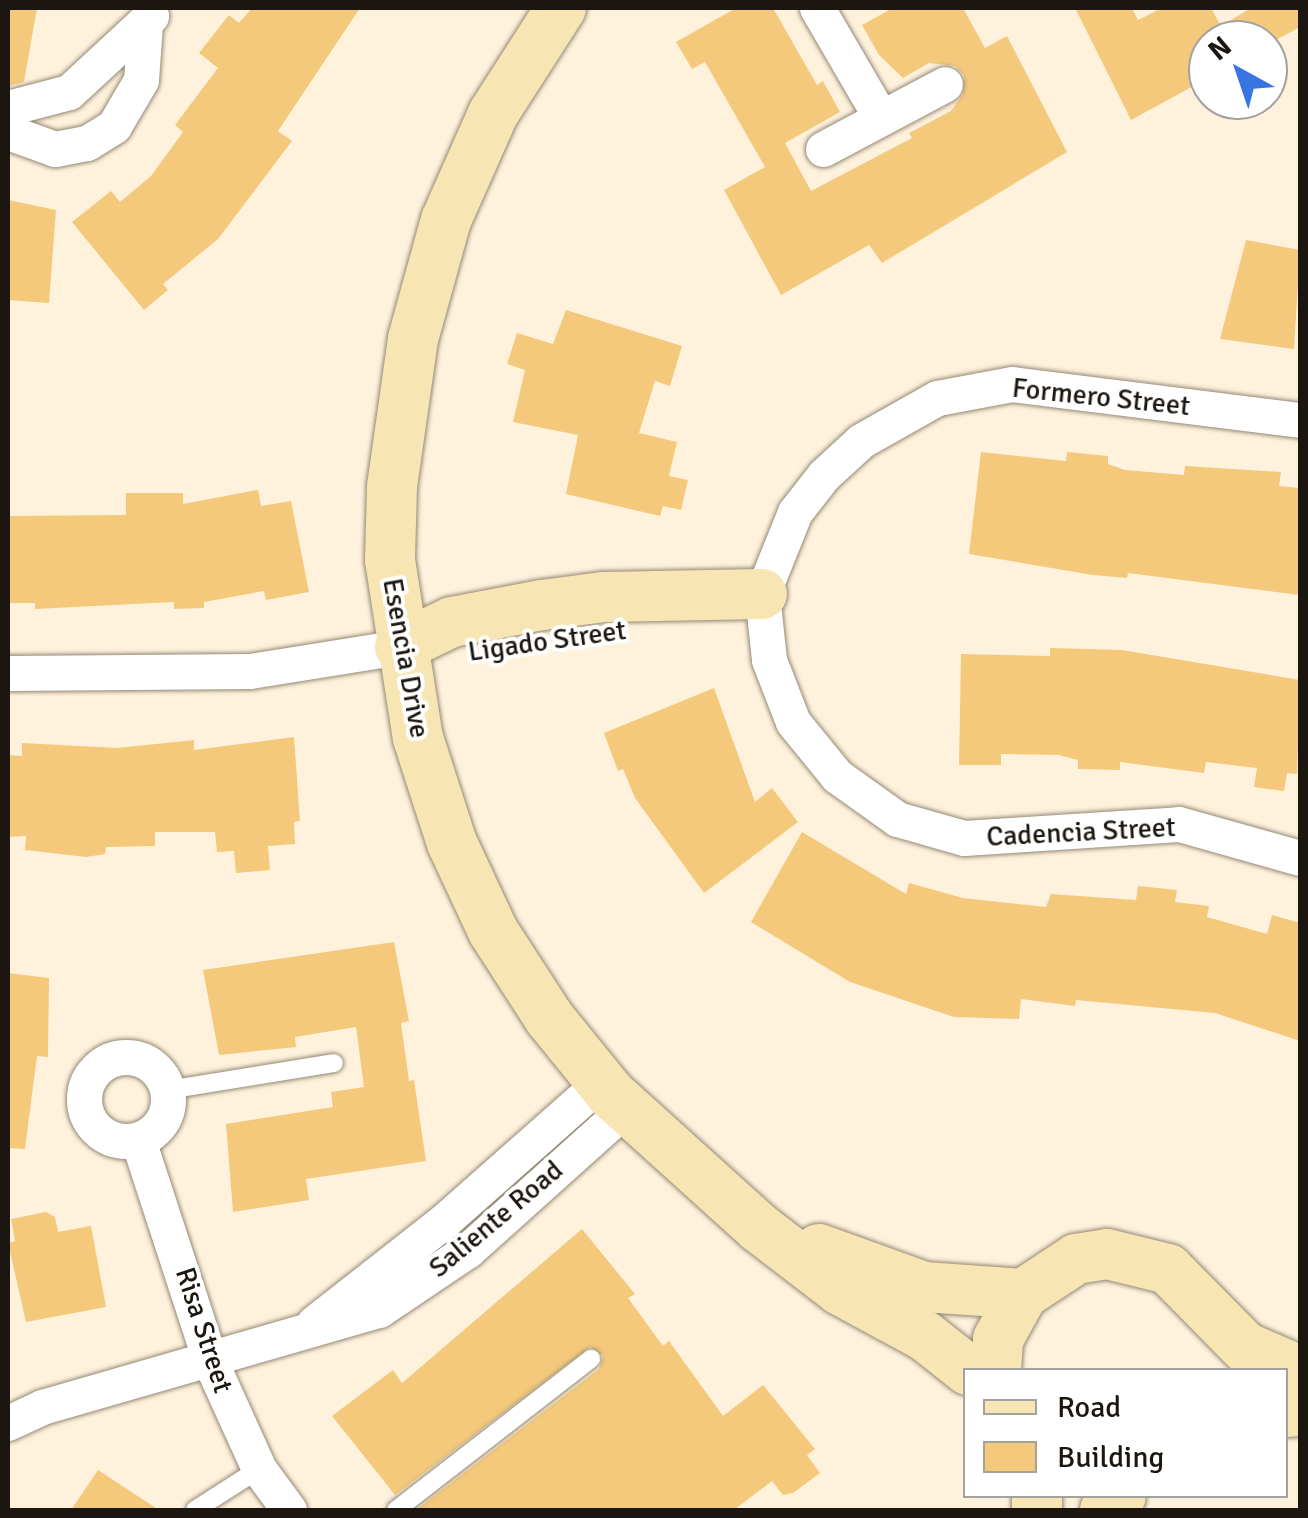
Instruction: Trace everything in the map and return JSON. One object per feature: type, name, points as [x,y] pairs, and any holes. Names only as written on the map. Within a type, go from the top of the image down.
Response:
[{"type":"street","name":"Esencia Drive","points":[[561,8],[524,60],[478,148],[446,220],[413,339],[392,505],[390,560],[400,647],[418,738],[452,843],[493,931],[613,1095],[758,1227],[840,1290],[925,1336],[965,1368]]},
{"type":"street","points":[[817,8],[880,118]]},
{"type":"street","points":[[8,108],[69,92],[151,16]]},
{"type":"street","points":[[8,132],[55,149],[88,143],[114,126],[141,80],[151,16]]},
{"type":"street","points":[[823,149],[945,84]]},
{"type":"street","name":"Formero Street","points":[[763,608],[795,512],[824,475],[861,441],[937,398],[1012,384],[1300,420]]},
{"type":"street","name":"Ligado Street","points":[[400,647],[452,622],[604,597],[763,608]]},
{"type":"street","name":"Cadencia Street","points":[[763,608],[768,660],[793,722],[837,776],[897,819],[964,838],[1179,824],[1300,858]]},
{"type":"street","points":[[8,674],[250,671],[400,647]]},
{"type":"street","points":[[130,1057],[154,1067],[168,1090],[165,1116],[138,1140],[113,1139],[92,1124],[84,1100],[92,1075],[104,1063],[130,1057]]},
{"type":"street","name":"Saliente Road","points":[[8,1423],[42,1406],[211,1363],[379,1310],[468,1250],[613,1095]]},
{"type":"street","name":"Risa Street","points":[[138,1140],[211,1363],[259,1470],[289,1510]]},
{"type":"street","name":"Esencia Drive","points":[[758,1227],[924,1287],[1023,1294]]},
{"type":"street","points":[[996,1368],[998,1340],[1023,1294],[1076,1259],[1107,1254],[1168,1269],[1245,1347],[1300,1371]]},
{"type":"street","points":[[1212,1314],[1225,1368]]},
{"type":"lane","points":[[168,1090],[334,1063]]},
{"type":"lane","points":[[396,1510],[591,1359]]},
{"type":"lane","points":[[195,1510],[259,1470]]},
{"type":"building","points":[[8,8],[37,8],[24,82],[8,86]]},
{"type":"building","points":[[252,8],[360,8],[278,131],[292,141],[218,239],[163,284],[168,290],[144,310],[72,222],[111,191],[120,202],[151,176],[183,132],[175,125],[218,68],[199,53],[229,15],[239,23]]},
{"type":"building","points":[[736,8],[773,8],[817,85],[823,81],[840,112],[785,143],[811,191],[912,138],[909,133],[951,111],[963,94],[964,75],[955,66],[929,63],[903,78],[879,55],[862,25],[893,8],[963,8],[985,48],[1007,36],[1067,152],[882,263],[869,245],[781,295],[724,190],[765,167],[705,62],[692,69],[676,42]]},
{"type":"building","points":[[1075,8],[1132,8],[1138,20],[1162,8],[1211,8],[1218,20],[1188,20],[1188,89],[1131,120]]},
{"type":"building","points":[[1251,8],[1300,8],[1300,27],[1288,34],[1288,20],[1231,20]]},
{"type":"building","points":[[8,200],[56,210],[49,303],[8,300]]},
{"type":"building","points":[[1246,240],[1300,250],[1294,349],[1220,339]]},
{"type":"building","points":[[566,310],[682,346],[670,386],[655,381],[639,433],[677,442],[669,476],[688,480],[681,510],[663,506],[660,516],[566,494],[578,435],[513,422],[525,370],[507,364],[517,333],[553,344]]},
{"type":"building","points":[[981,452],[1066,461],[1067,452],[1108,456],[1108,464],[1125,470],[1184,475],[1185,466],[1281,472],[1279,486],[1300,488],[1300,595],[1128,573],[1127,578],[1093,575],[969,554]]},
{"type":"building","points":[[258,490],[261,506],[291,501],[309,592],[266,600],[264,591],[204,602],[204,608],[174,609],[174,602],[35,609],[35,603],[8,603],[8,516],[126,515],[126,493],[183,493],[183,504]]},
{"type":"building","points":[[1050,648],[1122,650],[1300,680],[1297,774],[1287,773],[1284,791],[1254,787],[1257,768],[1206,762],[1204,773],[1120,762],[1120,770],[1078,769],[1078,760],[1059,755],[1001,754],[1001,765],[959,765],[961,654],[1050,656]]},
{"type":"building","points":[[714,688],[755,802],[772,788],[798,822],[704,893],[635,798],[623,769],[618,771],[604,733]]},
{"type":"building","points":[[294,737],[300,821],[294,822],[295,844],[268,846],[270,870],[236,873],[234,851],[217,852],[215,832],[155,832],[155,846],[106,847],[105,854],[86,857],[25,850],[26,836],[8,837],[8,755],[22,756],[22,743],[118,748],[194,740],[194,750]]},
{"type":"building","points":[[802,832],[906,894],[909,883],[963,898],[1046,907],[1051,894],[1136,900],[1138,886],[1177,890],[1175,902],[1209,906],[1207,917],[1267,934],[1272,915],[1300,923],[1300,1041],[1215,1013],[1076,1000],[1075,1006],[1021,999],[1019,1019],[954,1017],[850,982],[751,922]]},
{"type":"building","points":[[394,942],[409,1021],[401,1023],[409,1081],[414,1080],[426,1161],[306,1179],[309,1200],[233,1212],[226,1124],[333,1107],[331,1092],[364,1087],[356,1027],[295,1037],[296,1047],[219,1055],[203,970]]},
{"type":"building","points":[[8,973],[49,978],[48,1057],[37,1056],[25,1149],[8,1148]]},
{"type":"building","points":[[46,1212],[55,1217],[58,1232],[91,1226],[106,1307],[26,1322],[8,1243],[15,1241],[11,1219]]},
{"type":"building","points":[[582,1229],[635,1294],[628,1298],[663,1346],[669,1341],[723,1416],[763,1385],[815,1449],[807,1455],[820,1473],[793,1493],[783,1495],[772,1481],[734,1510],[416,1510],[599,1369],[603,1356],[590,1347],[395,1495],[332,1416],[393,1370],[402,1383]]},
{"type":"building","points":[[98,1470],[159,1510],[71,1510]]}]
